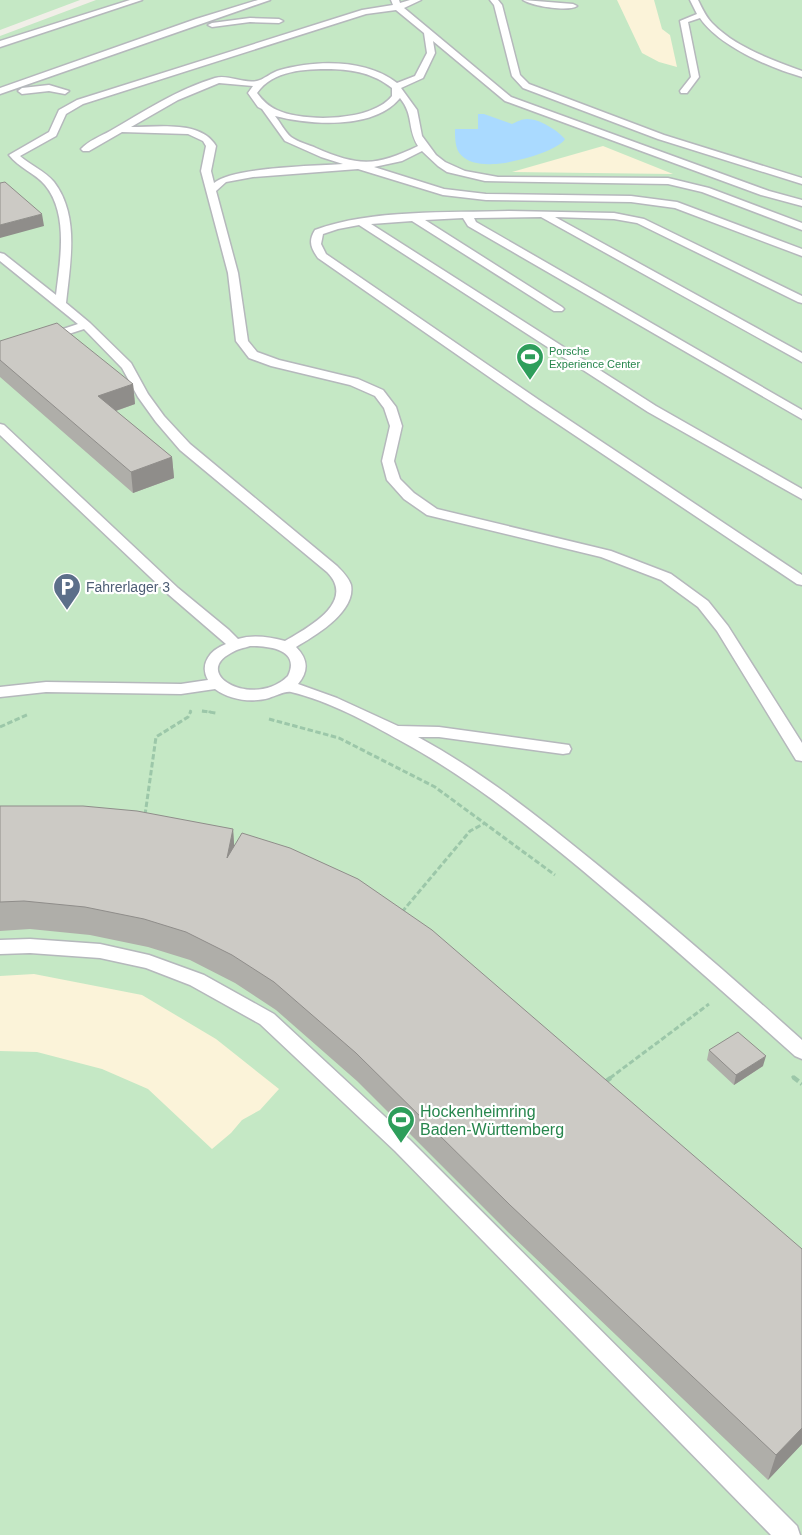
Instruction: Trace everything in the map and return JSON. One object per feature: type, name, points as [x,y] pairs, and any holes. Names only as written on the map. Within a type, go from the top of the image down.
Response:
[{"type":"lane","points":[[0,44],[138,0]]},
{"type":"lane","points":[[0,92],[174,30],[266,0]]},
{"type":"lane","points":[[60,304],[66,229],[63,208],[51,185],[14,155],[53,134],[62,112],[80,102],[365,12],[397,3],[417,0]]},
{"type":"lane","points":[[494,0],[498,5],[516,76],[518,81],[526,86],[661,137],[802,181]]},
{"type":"lane","points":[[527,0],[547,5],[573,6]]},
{"type":"lane","points":[[694,0],[701,15],[711,27],[733,42],[769,61],[802,74]]},
{"type":"lane","points":[[397,3],[428,32],[508,99],[765,193],[802,203]]},
{"type":"lane","points":[[684,91],[695,77],[684,21],[701,15]]},
{"type":"lane","points":[[174,30],[250,20],[279,21]]},
{"type":"lane","points":[[396,87],[419,78],[431,53],[428,32]]},
{"type":"lane","points":[[802,227],[705,190],[668,181],[498,180],[474,178],[455,173],[441,165],[424,146],[416,134],[414,112],[396,87],[388,79],[373,73],[332,67],[287,71],[258,84],[252,93],[256,102],[266,110],[288,139],[324,155],[443,192],[511,198],[611,198],[661,202],[677,205],[802,253]]},
{"type":"lane","points":[[86,149],[175,98],[218,80],[258,84]]},
{"type":"lane","points":[[266,110],[284,116],[306,119],[331,120],[355,117],[375,112],[390,104],[397,96],[396,87]]},
{"type":"lane","points":[[0,92],[50,88],[65,91]]},
{"type":"lane","points":[[120,129],[190,131],[207,139],[211,146],[206,170],[233,273],[242,341],[253,355],[275,363],[354,382],[379,393],[390,407],[396,426],[388,461],[394,480],[408,496],[432,512],[606,554],[666,577],[684,589],[703,604],[723,629],[802,756]]},
{"type":"lane","points":[[212,190],[223,180],[253,174],[359,166],[399,159],[424,146]]},
{"type":"lane","points":[[543,215],[802,358]]},
{"type":"lane","points":[[466,216],[472,224],[802,415]]},
{"type":"lane","points":[[802,300],[640,221],[612,216],[413,217],[342,224],[320,231],[316,236],[317,249],[330,261],[535,403],[802,581]]},
{"type":"lane","points":[[413,217],[558,309]]},
{"type":"lane","points":[[359,221],[652,410],[802,495]]},
{"type":"lane","points":[[0,256],[86,325],[126,366],[160,419],[186,447],[332,569],[341,579],[344,589],[339,606],[325,622],[286,647]]},
{"type":"lane","points":[[35,341],[86,325]]},
{"type":"lane","points":[[1,430],[173,591],[235,645]]},
{"type":"lane","points":[[248,641],[262,641],[286,647],[299,662],[296,679],[275,693],[260,696],[244,696],[230,693],[212,678],[210,668],[214,659],[223,650],[235,645],[248,641]]},
{"type":"lane","points":[[0,692],[46,687],[181,689],[217,684]]},
{"type":"lane","points":[[288,686],[320,696],[397,731],[449,763],[560,842],[678,940],[802,1052]]},
{"type":"lane","points":[[397,731],[439,732],[563,749]]},
{"type":"lane","points":[[0,947],[30,946],[100,950],[149,962],[197,980],[267,1019],[402,1145],[788,1535]]},
{"type":"path","points":[[181,709],[220,713]]},
{"type":"path","points":[[144,820],[156,737],[188,717],[191,710]]},
{"type":"path","points":[[259,717],[278,720],[339,738],[435,787],[556,876]]},
{"type":"path","points":[[401,913],[470,832],[485,823]]},
{"type":"path","points":[[701,998],[716,1010]]},
{"type":"path","points":[[604,1083],[708,1004]]},
{"type":"path","points":[[787,1072],[802,1084]]},
{"type":"green space","points":[[0,0],[80,0],[0,30]]},
{"type":"green space","name":"Hockenheimring Baden-Württemberg","points":[[96,0],[802,0],[802,1535],[0,1535],[0,36]]},
{"type":"sand","points":[[617,0],[654,0],[662,29],[670,35],[677,67],[659,62],[642,53]]},
{"type":"sand","points":[[603,146],[673,174],[512,172]]},
{"type":"sand","points":[[34,974],[142,995],[216,1039],[279,1089],[260,1110],[242,1120],[231,1133],[212,1149],[148,1089],[102,1069],[37,1052],[0,1051],[0,976]]},
{"type":"water","points":[[478,114],[484,114],[512,124],[525,119],[532,119],[558,132],[565,139],[560,144],[543,153],[521,160],[485,164],[476,163],[464,158],[459,153],[455,129],[478,129]]},
{"type":"building","points":[[5,182],[42,214],[0,225],[0,183]]},
{"type":"building","points":[[57,323],[133,384],[98,396],[172,457],[131,472],[0,360],[0,341]]},
{"type":"building","points":[[0,806],[83,806],[137,811],[233,829],[227,858],[242,833],[290,848],[358,879],[432,930],[802,1249],[802,1428],[776,1455],[510,1205],[356,1053],[274,982],[232,955],[186,932],[144,919],[85,907],[24,901],[0,902]]},
{"type":"building","points":[[738,1032],[766,1056],[736,1075],[709,1050]]},
{"type":"place","name":"Porsche Experience Center","points":[[530,381]]},
{"type":"place","name":"Fahrerlager 3","points":[[67,611]]},
{"type":"place","name":"Hockenheimring Baden-Württemberg","points":[[401,1144]]}]
